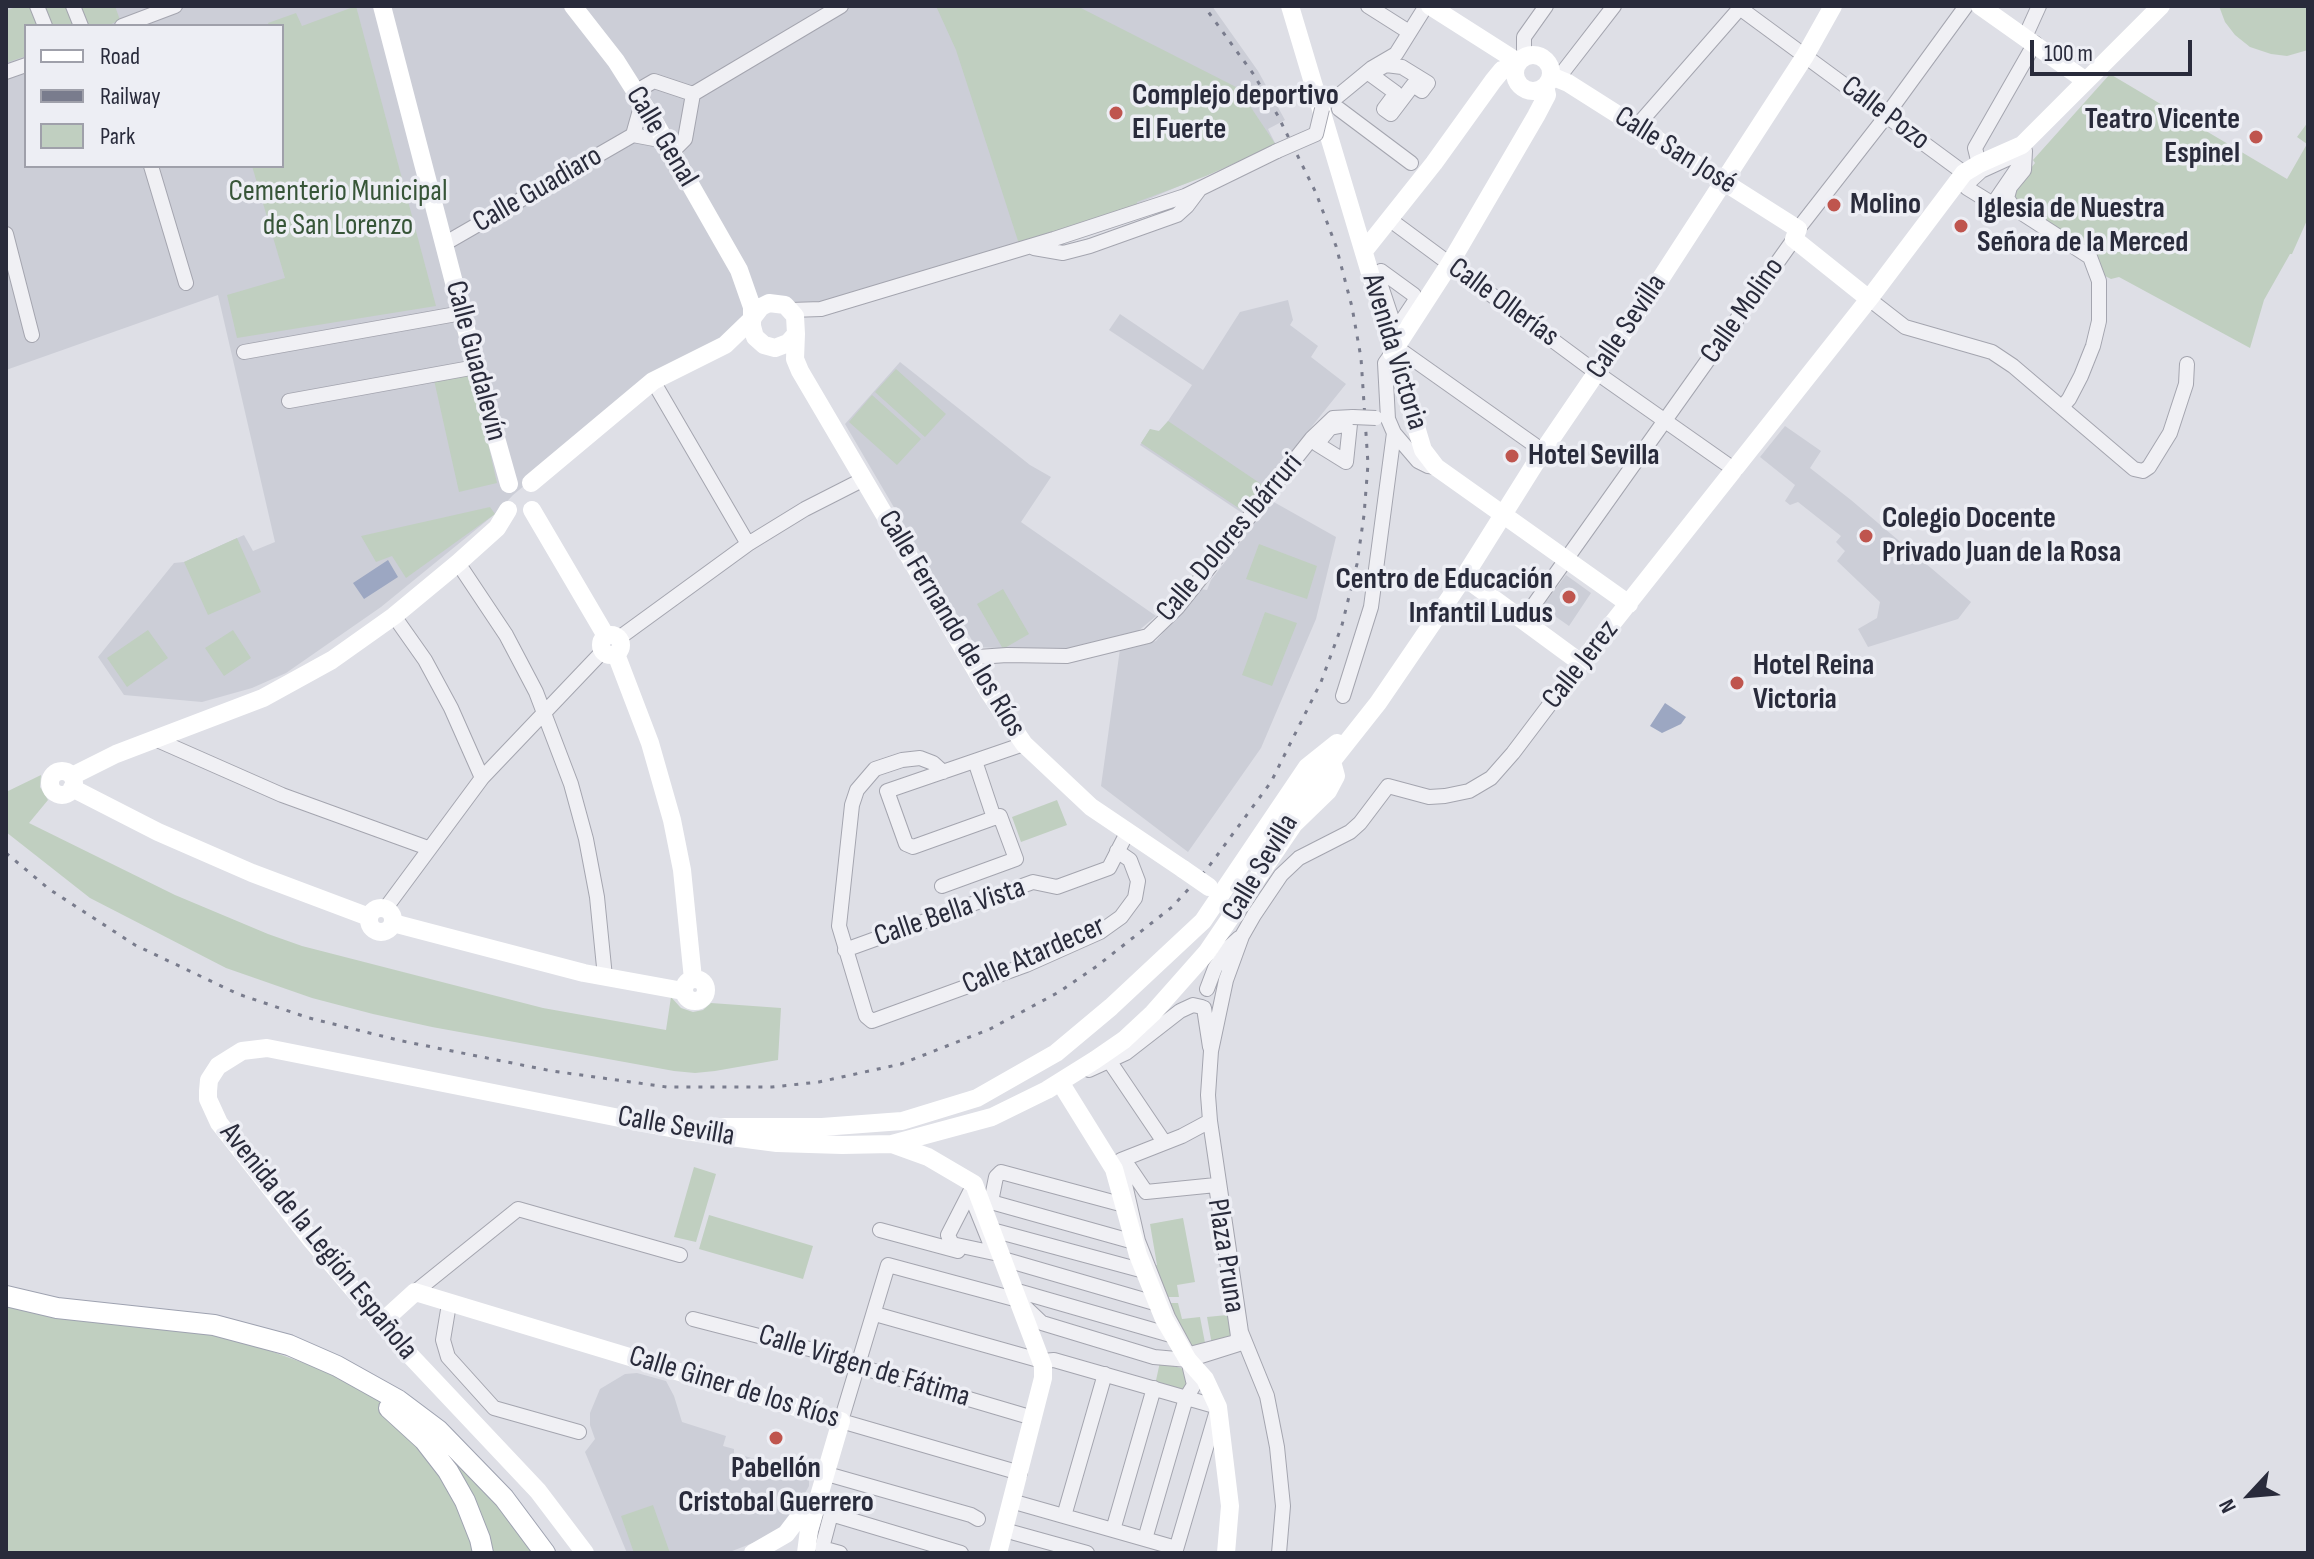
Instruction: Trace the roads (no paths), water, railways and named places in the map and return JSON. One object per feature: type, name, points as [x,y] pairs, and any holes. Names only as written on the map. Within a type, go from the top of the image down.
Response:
[{"type":"main road","name":"Calle Guadalevín","points":[[382,6],[509,484]]},
{"type":"main road","name":"Calle Genal","points":[[573,6],[608,50],[638,97],[741,274],[762,297],[790,318]]},
{"type":"main road","name":"Avenida Victoria","points":[[1290,6],[1312,73],[1333,105],[1322,133],[1340,168],[1394,350],[1416,451],[1629,604]]},
{"type":"main road","points":[[1428,6],[1519,62]]},
{"type":"main road","name":"Calle Sevilla","points":[[594,1112],[614,1119],[777,1143],[892,1144],[992,1117],[1066,1078],[1124,1040],[1188,976],[1294,824],[1333,784],[1335,768],[1329,762],[1361,724],[1464,577],[1543,451],[1805,56],[1833,6]]},
{"type":"main road","points":[[1980,6],[2086,81]]},
{"type":"main road","points":[[1970,175],[2022,145],[2161,6]]},
{"type":"main road","points":[[1364,251],[1502,70],[1535,54],[1545,59],[1549,79],[1546,99],[1449,265],[1394,350]]},
{"type":"main road","points":[[1519,62],[1516,80],[1524,88],[1535,91],[1549,79]]},
{"type":"main road","name":"Calle San José","points":[[1549,79],[1561,79],[1723,180],[1796,234],[1869,299]]},
{"type":"main road","name":"Calle Jerez","points":[[1581,663],[1970,175]]},
{"type":"main road","name":"Calle Genal","points":[[741,274],[754,317]]},
{"type":"main road","points":[[531,483],[653,381],[725,345],[761,307],[790,318],[784,346],[725,345]]},
{"type":"main road","points":[[754,317],[752,326],[755,337],[766,346]]},
{"type":"main road","name":"Calle Fernando de los Ríos","points":[[790,318],[795,359],[800,371],[970,660],[1024,744],[1091,807],[1215,891]]},
{"type":"main road","name":"Calle Fernando de los Ríos","points":[[766,346],[800,371]]},
{"type":"main road","points":[[521,479],[531,483],[538,499],[532,510],[518,515],[508,510],[503,501],[503,492],[509,484],[521,479]]},
{"type":"main road","points":[[508,510],[497,528],[394,616],[297,680],[224,714],[116,754],[72,782],[158,832],[252,873],[382,917],[605,977],[688,985],[682,870],[672,820],[650,743],[611,645],[532,510]]},
{"type":"main road","points":[[1464,577],[1581,663]]},
{"type":"main road","name":"Calle Sevilla","points":[[594,1112],[616,1112],[720,1127],[822,1127],[902,1121],[981,1096],[1056,1053],[1189,936],[1215,891],[1313,760],[1361,724]]},
{"type":"main road","points":[[1306,771],[1317,761],[1329,762]]},
{"type":"main road","name":"Avenida de la Legión Española","points":[[585,1553],[538,1491],[405,1350],[312,1241],[219,1123],[208,1099],[208,1091],[209,1080],[218,1066],[242,1051],[267,1048],[594,1112]]},
{"type":"main road","points":[[1066,1078],[1114,1169],[1134,1242],[1158,1304],[1174,1336],[1205,1379],[1218,1407],[1230,1506],[1226,1553]]},
{"type":"main road","points":[[1011,1079],[1005,1088],[1008,1098],[1013,1102],[1022,1102]]},
{"type":"main road","points":[[981,1096],[994,1098],[997,1110],[992,1117]]},
{"type":"main road","points":[[927,1114],[912,1131],[918,1149],[974,1184],[987,1205],[1000,1259],[1042,1361],[1043,1378],[998,1553]]},
{"type":"main road","points":[[892,1144],[928,1157]]},
{"type":"main road","points":[[382,1322],[415,1292]]},
{"type":"main road","name":"Calle Giner de los Ríos","points":[[415,1292],[841,1421]]},
{"type":"main road","points":[[6,1296],[57,1308],[214,1325],[289,1345],[337,1366],[398,1400],[438,1430],[504,1498],[545,1553]]},
{"type":"main road","points":[[337,1366],[424,1440],[448,1471],[465,1501],[483,1553]]},
{"type":"main road","points":[[806,1553],[815,1507],[841,1421]]},
{"type":"main road","points":[[753,1553],[786,1534],[805,1510],[815,1507]]},
{"type":"street","points":[[129,17],[175,6]]},
{"type":"street","points":[[638,97],[654,81],[693,94],[841,6]]},
{"type":"street","points":[[1368,6],[1409,32]]},
{"type":"street","points":[[1411,163],[1333,105],[1372,68],[1396,54],[1428,6]]},
{"type":"street","points":[[1519,62],[1524,37],[1546,6]]},
{"type":"street","points":[[1549,79],[1563,72],[1614,6]]},
{"type":"street","name":"Calle Molino","points":[[1523,620],[1667,421],[1796,234],[1966,6]]},
{"type":"street","points":[[1970,175],[1975,148],[2030,40],[2039,6]]},
{"type":"street","points":[[1636,127],[1738,7]]},
{"type":"street","name":"Calle Pozo","points":[[1738,7],[1970,175]]},
{"type":"street","points":[[1396,65],[1428,83],[1422,91],[1413,85],[1391,114],[1384,109],[1396,93],[1370,74],[1380,67],[1396,65]]},
{"type":"street","points":[[668,146],[685,139],[693,94]]},
{"type":"street","name":"Calle Guadiaro","points":[[633,135],[638,97]]},
{"type":"street","points":[[790,318],[1012,251],[1038,248],[1063,253],[1090,246],[1177,215],[1205,184],[1322,133]]},
{"type":"street","name":"Calle Guadiaro","points":[[444,244],[633,135],[668,146]]},
{"type":"street","points":[[2022,145],[2025,151],[2024,170],[2010,187],[2007,198],[2014,208],[2090,257],[2099,281],[2099,321],[2093,346],[2081,376],[2062,407]]},
{"type":"street","points":[[152,168],[186,283]]},
{"type":"street","name":"Calle Ollerías","points":[[1389,219],[1597,373],[1735,470]]},
{"type":"street","points":[[6,234],[32,335]]},
{"type":"street","points":[[1869,299],[1905,327],[1992,352],[2062,407],[2128,465],[2143,471],[2154,461],[2170,433],[2186,384],[2187,364]]},
{"type":"street","points":[[244,352],[462,313]]},
{"type":"street","points":[[1343,696],[1371,607],[1386,423],[1385,363],[1394,350],[1543,451]]},
{"type":"street","points":[[289,401],[476,367]]},
{"type":"street","points":[[653,381],[748,544]]},
{"type":"street","name":"Calle Dolores Ibárruri","points":[[970,660],[1007,655],[1067,656],[1148,636],[1177,608],[1312,438],[1333,418],[1353,417],[1386,423]]},
{"type":"street","points":[[1386,423],[1416,451]]},
{"type":"street","points":[[382,917],[428,848],[482,778],[544,710],[611,645],[748,544],[805,509],[864,479]]},
{"type":"street","points":[[458,563],[506,635],[544,710],[571,784],[597,897],[605,977]]},
{"type":"street","points":[[394,616],[425,660],[445,696],[482,778]]},
{"type":"street","name":"Calle Jerez","points":[[1207,989],[1222,956],[1242,936],[1281,875],[1299,858],[1350,832],[1388,786],[1429,797],[1445,796],[1469,791],[1491,778],[1581,663]]},
{"type":"street","points":[[155,739],[282,795],[428,848]]},
{"type":"street","points":[[942,886],[1016,859],[1000,816],[913,847],[906,844],[887,791],[1024,744]]},
{"type":"street","points":[[845,950],[839,926],[840,911],[852,805],[857,790],[875,769],[902,760],[920,758],[933,763],[943,772]]},
{"type":"street","points":[[975,761],[994,818]]},
{"type":"street","name":"Calle Bella Vista","points":[[845,950],[1033,882],[1057,887],[1109,868],[1127,833]]},
{"type":"street","name":"Calle Atardecer","points":[[845,950],[866,1016],[872,1021],[1026,965],[1100,932],[1121,917],[1135,898],[1138,881],[1130,860],[1117,851]]},
{"type":"street","name":"Calle Jerez","points":[[1211,1051],[1226,980],[1242,936]]},
{"type":"street","points":[[1066,1078],[1110,1062],[1180,1011],[1193,1005],[1203,1007],[1214,1011],[1222,1003],[1218,990],[1207,989],[1200,999],[1203,1007],[1211,1051],[1210,1121],[1245,1342],[1267,1396],[1277,1447],[1283,1506],[1279,1553]]},
{"type":"street","points":[[1180,1011],[1192,1012],[1205,1024]]},
{"type":"street","points":[[1110,1062],[1164,1142]]},
{"type":"street","points":[[1114,1169],[1121,1160],[1210,1121]]},
{"type":"street","name":"Plaza Pruna","points":[[1129,1167],[1146,1192],[1216,1185],[1238,1336],[1236,1342],[1189,1357],[1147,1269],[1122,1171],[1129,1167]]},
{"type":"street","points":[[1124,1205],[1001,1172],[996,1177],[987,1205],[1134,1242]]},
{"type":"street","points":[[415,1292],[518,1209],[680,1255]]},
{"type":"street","points":[[880,1230],[1000,1259],[1158,1304]]},
{"type":"street","points":[[992,1230],[1144,1271]]},
{"type":"street","points":[[841,1421],[888,1265],[1016,1295],[1056,1301],[1174,1336]]},
{"type":"street","points":[[1016,1295],[1042,1323],[1154,1357],[1189,1357],[1245,1342]]},
{"type":"street","points":[[449,1304],[443,1340],[448,1357],[494,1408],[579,1432]]},
{"type":"street","points":[[875,1314],[1042,1361],[1054,1360],[1218,1407],[1177,1551]]},
{"type":"street","name":"Calle Virgen de Fátima","points":[[693,1319],[821,1352],[857,1366],[1033,1418]]},
{"type":"street","points":[[1145,1539],[1186,1398],[1194,1385],[1189,1357]]},
{"type":"street","points":[[1064,1516],[1105,1374]]},
{"type":"street","points":[[1113,1530],[1154,1388]]},
{"type":"street","name":"Calle Giner de los Ríos","points":[[841,1421],[1020,1473]]},
{"type":"street","points":[[1177,1551],[1216,1431],[1223,1504],[1219,1553]]},
{"type":"street","points":[[827,1474],[978,1519]]},
{"type":"street","points":[[1011,1501],[1177,1551]]},
{"type":"street","points":[[840,1553],[822,1548],[831,1514],[961,1553]]},
{"type":"street","points":[[1004,1530],[1087,1553]]},
{"type":"water","points":[[388,560],[398,577],[364,599],[353,583]]},
{"type":"water","points":[[1665,703],[1686,717],[1681,724],[1662,733],[1650,726]]},
{"type":"railway","points":[[6,853],[49,889],[135,945],[238,994],[309,1018],[402,1041],[552,1071],[667,1087],[772,1087],[819,1082],[901,1064],[990,1029],[1059,992],[1097,966],[1172,907],[1207,869],[1271,782],[1321,682],[1342,625],[1357,564],[1364,515],[1368,464],[1361,358],[1336,246],[1316,193],[1278,116],[1254,75],[1204,6]]},
{"type":"place","name":"Complejo deportivo El Fuerte","points":[[1116,113]]},
{"type":"place","name":"Teatro Vicente Espinel","points":[[2256,137]]},
{"type":"place","name":"Molino","points":[[1834,205]]},
{"type":"place","name":"Iglesia de Nuestra Señora de la Merced","points":[[1961,226]]},
{"type":"place","name":"Hotel Sevilla","points":[[1512,456]]},
{"type":"place","name":"Colegio Docente Privado Juan de la Rosa","points":[[1866,536]]},
{"type":"place","name":"Centro de Educación Infantil Ludus","points":[[1569,597]]},
{"type":"place","name":"Hotel Reina Victoria","points":[[1737,683]]},
{"type":"place","name":"Pabellón Cristobal Guerrero","points":[[776,1438]]},
{"type":"park label","name":"Cementerio Municipal de San Lorenzo","points":[[338,209]]}]
